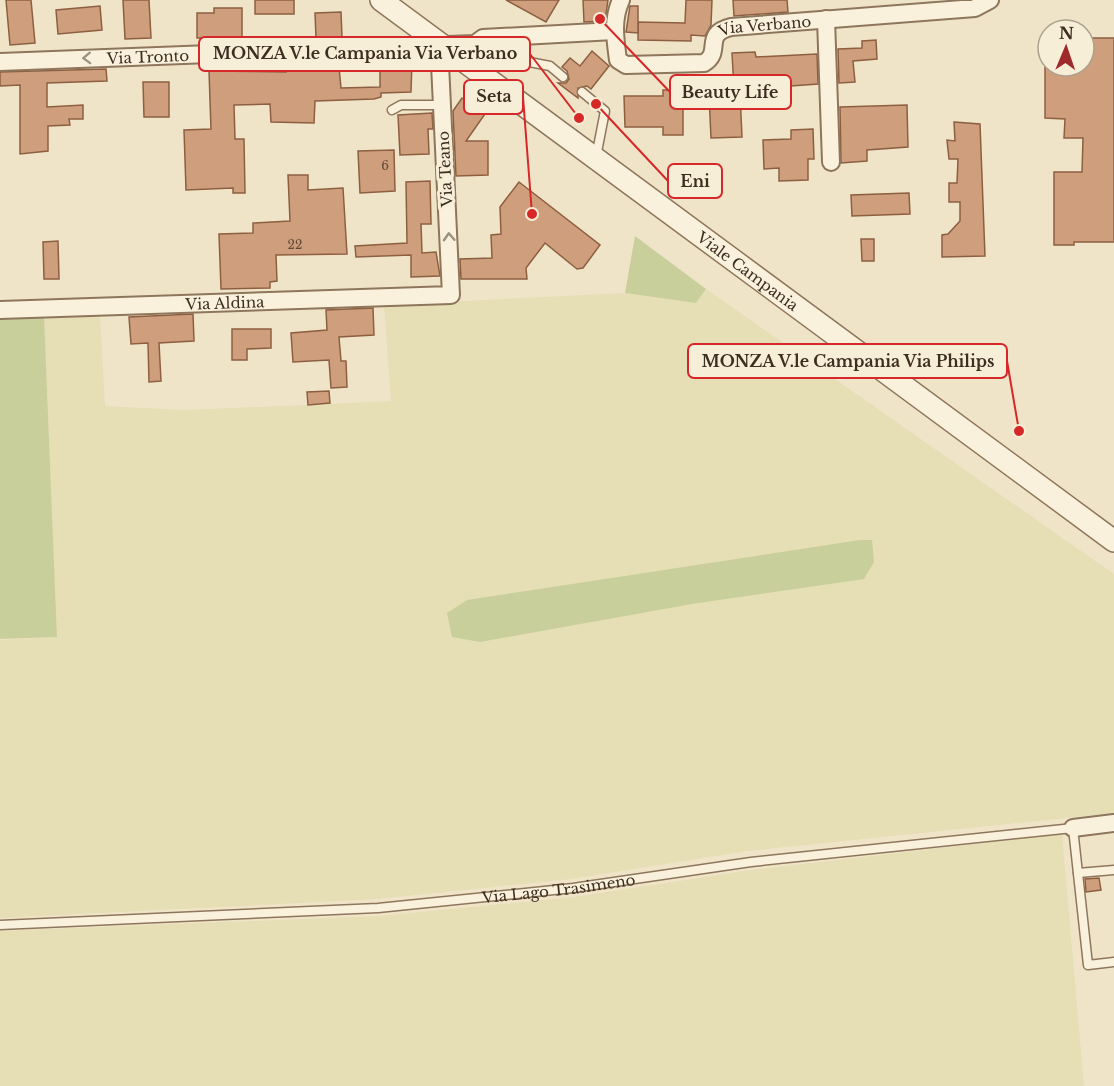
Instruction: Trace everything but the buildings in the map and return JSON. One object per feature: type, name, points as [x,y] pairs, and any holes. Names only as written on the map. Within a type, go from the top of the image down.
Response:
[{"type":"street","name":"Viale Campania","points":[[381,0],[1114,541]]},
{"type":"street","points":[[439,44],[475,44],[483,38],[614,31],[615,15],[621,0]]},
{"type":"street","name":"Via Verbano","points":[[614,31],[618,60],[626,65],[704,63],[712,56],[714,40],[720,30],[826,19],[975,8],[990,0]]},
{"type":"street","points":[[826,19],[831,162]]},
{"type":"street","name":"Via Tronto","points":[[0,62],[439,44]]},
{"type":"street","name":"Via Teano","points":[[439,44],[451,295]]},
{"type":"street","name":"Via Aldina","points":[[0,310],[451,295]]},
{"type":"street","name":"Via Lago Trasimeno","points":[[1072,828],[1114,823]]},
{"type":"lane","points":[[481,73],[508,58],[550,66],[563,77]]},
{"type":"lane","points":[[582,92],[605,111],[596,158]]},
{"type":"lane","points":[[393,110],[401,105],[442,105]]},
{"type":"lane","points":[[1072,828],[1088,965],[1114,962]]},
{"type":"lane","name":"Via Lago Trasimeno","points":[[0,925],[378,908],[573,888],[751,862],[1072,828]]},
{"type":"lane","points":[[1078,873],[1114,870]]},
{"type":"shaded area","points":[[706,289],[1114,574],[1114,813],[748,851],[571,879],[378,899],[0,918],[0,640],[57,637],[44,315],[100,314],[105,406],[184,410],[391,401],[384,305],[625,293],[696,303]]},
{"type":"shaded area","points":[[1062,834],[1084,1086],[0,1086],[0,931],[379,916],[574,897],[751,870]]},
{"type":"green space","points":[[635,236],[706,289],[696,303],[625,293]]},
{"type":"green space","points":[[44,315],[57,637],[0,639],[0,316]]},
{"type":"green space","points":[[872,540],[874,562],[864,579],[692,604],[480,642],[452,637],[447,613],[467,600]]},
{"type":"place","name":"Beauty Life","points":[[600,19]]},
{"type":"place","name":"Eni","points":[[596,104]]},
{"type":"place","name":"MONZA V.le Campania Via Verbano","points":[[579,118]]},
{"type":"place","name":"Seta","points":[[532,214]]},
{"type":"place","name":"MONZA V.le Campania Via Philips","points":[[1019,431]]}]
